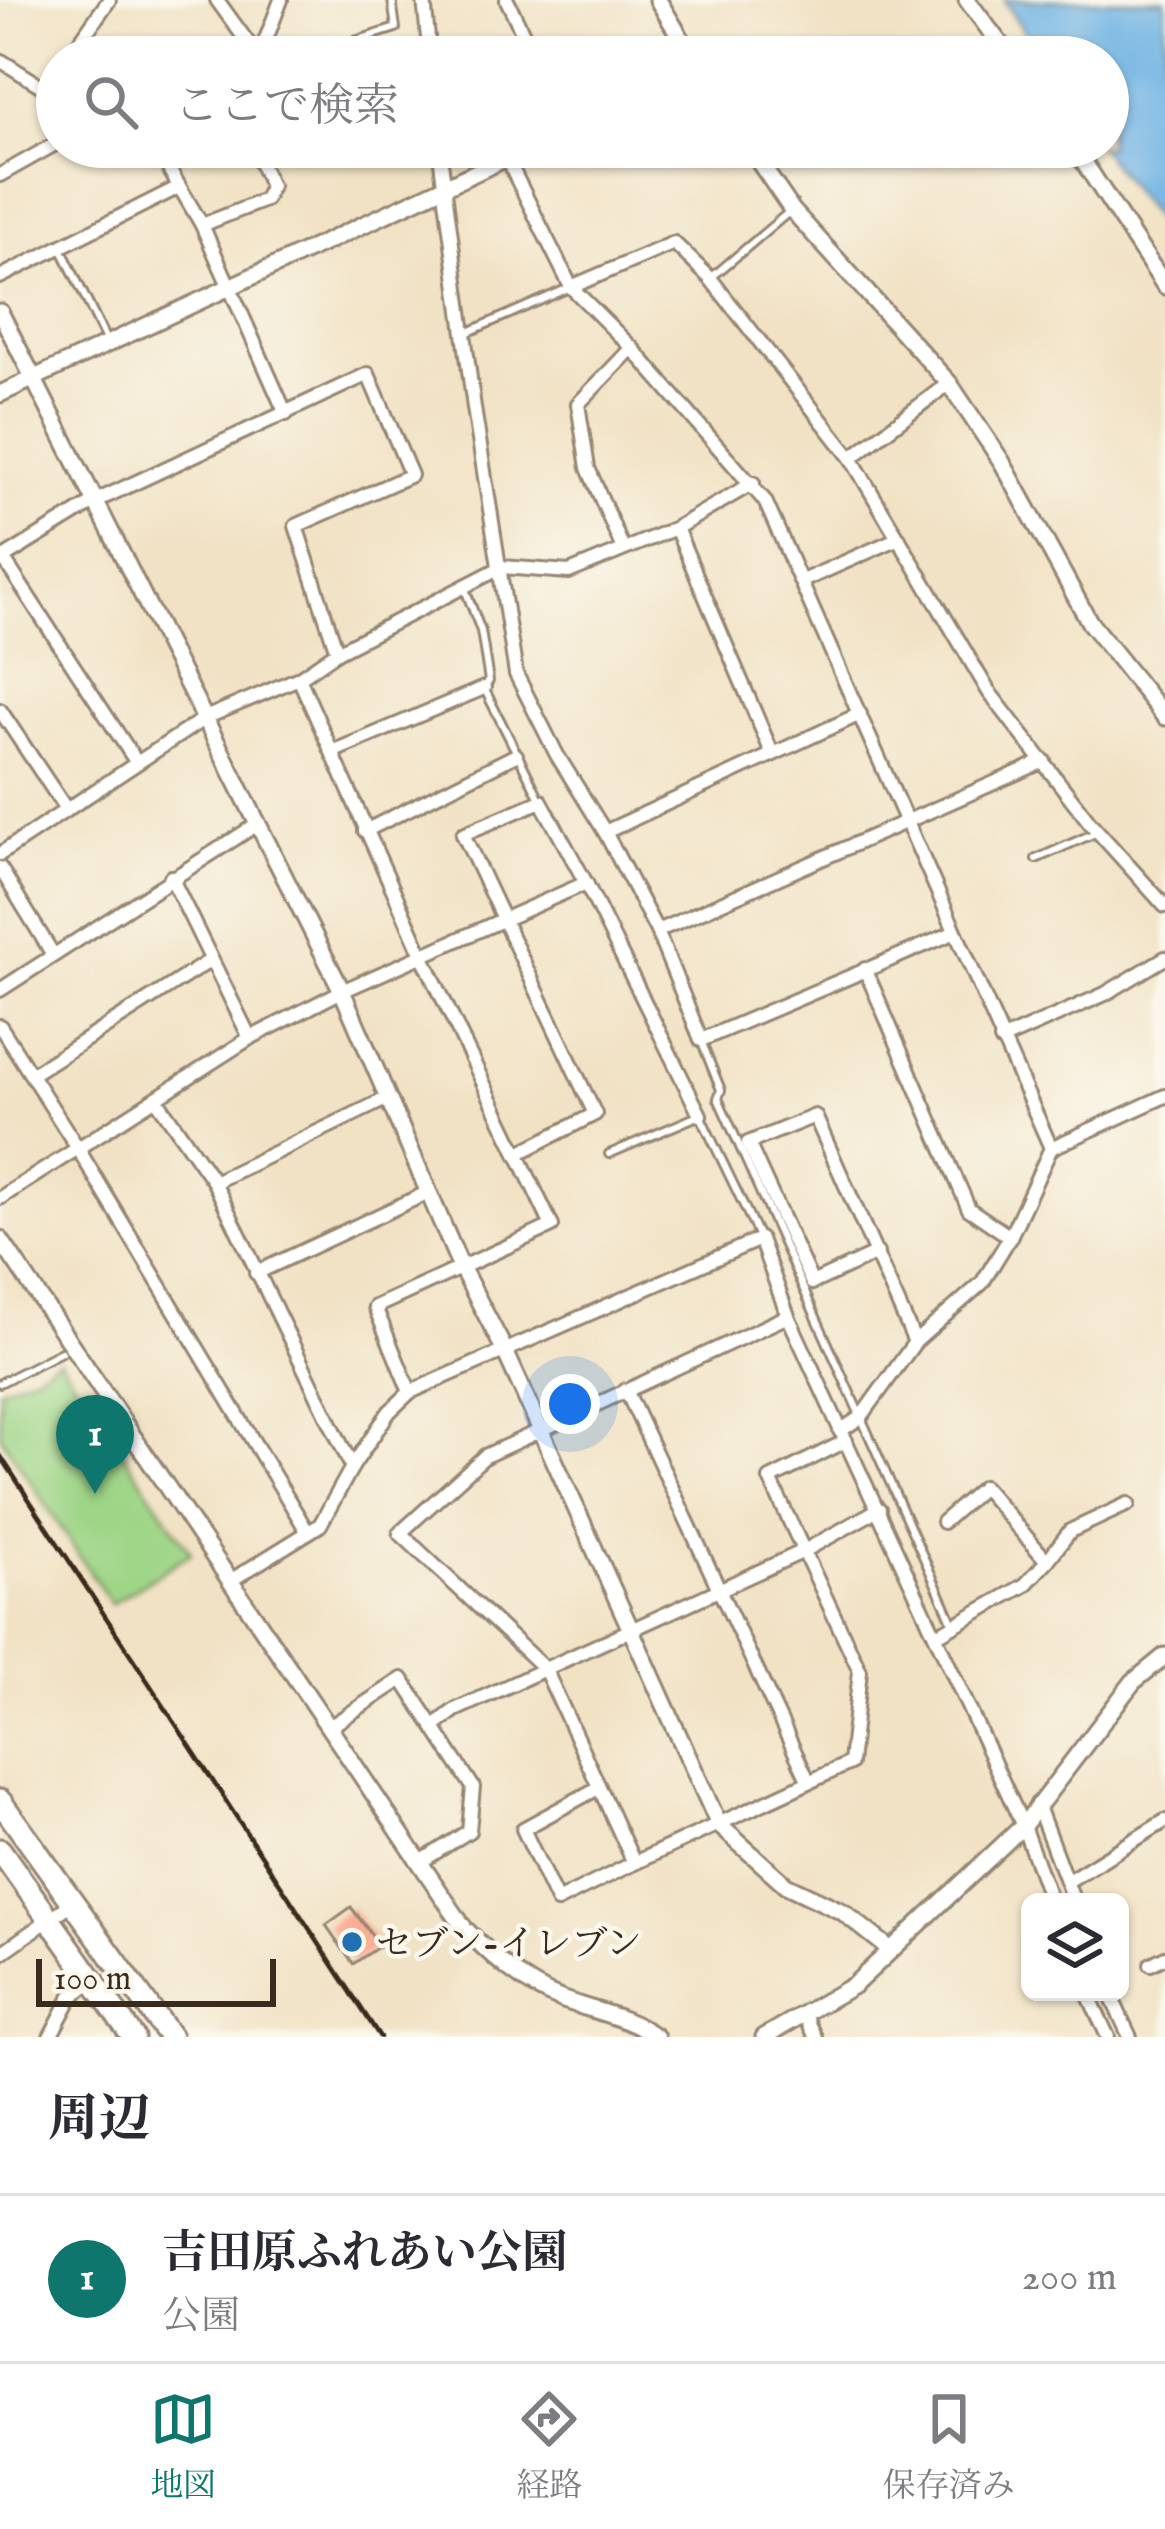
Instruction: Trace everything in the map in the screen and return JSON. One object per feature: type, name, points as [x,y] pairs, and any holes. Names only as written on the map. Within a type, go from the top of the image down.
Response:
[{"type":"highway","points":[[0,1801],[170,2037]]},
{"type":"highway","points":[[0,1850],[133,2037]]},
{"type":"street","points":[[84,36],[109,0]]},
{"type":"street","points":[[218,0],[248,36]]},
{"type":"street","points":[[263,36],[281,0]]},
{"type":"street","points":[[424,0],[428,36]]},
{"type":"street","points":[[507,0],[524,36]]},
{"type":"street","points":[[658,0],[679,36]]},
{"type":"street","points":[[967,0],[994,36]]},
{"type":"street","points":[[0,60],[36,83]]},
{"type":"street","points":[[0,175],[36,154]]},
{"type":"street","points":[[168,168],[202,225],[286,414]]},
{"type":"street","points":[[202,225],[265,200],[272,186],[263,168]]},
{"type":"street","points":[[441,168],[516,674],[657,931],[701,1040],[953,933]]},
{"type":"street","points":[[0,394],[477,168]]},
{"type":"street","points":[[511,168],[571,287],[753,483],[802,581],[1051,1148]]},
{"type":"street","points":[[763,168],[792,210],[949,383],[1002,462],[1090,622],[1165,717]]},
{"type":"street","points":[[1088,168],[1165,286]]},
{"type":"street","points":[[0,278],[179,187]]},
{"type":"street","points":[[571,287],[674,243],[710,278],[851,458],[988,692],[1098,832],[1165,907]]},
{"type":"street","points":[[0,312],[342,991],[460,1265],[505,1351],[718,1825],[786,1885],[843,1912],[891,1950]]},
{"type":"street","points":[[623,549],[587,468],[578,404],[632,348]]},
{"type":"street","points":[[137,763],[2,559],[96,501],[368,374],[411,476],[296,526],[337,652]]},
{"type":"street","points":[[851,458],[949,383]]},
{"type":"street","points":[[0,854],[205,718],[299,678],[337,652],[502,567],[569,572],[676,528],[753,483]]},
{"type":"street","points":[[676,528],[772,753]]},
{"type":"street","points":[[802,581],[899,538]]},
{"type":"street","points":[[299,678],[423,957],[552,1226],[375,1306],[410,1392]]},
{"type":"street","points":[[334,751],[484,688]]},
{"type":"street","points":[[0,710],[66,809]]},
{"type":"street","points":[[604,832],[860,714]]},
{"type":"street","points":[[365,831],[517,755]]},
{"type":"street","points":[[657,931],[1044,761]]},
{"type":"street","points":[[517,1154],[595,1114],[463,834],[541,801],[700,1115]]},
{"type":"street","points":[[0,990],[256,825]]},
{"type":"street","points":[[0,868],[52,953]]},
{"type":"street","points":[[171,877],[250,1038]]},
{"type":"street","points":[[0,1198],[250,1038],[342,991],[586,883]]},
{"type":"street","points":[[1001,1040],[1105,994],[1165,958]]},
{"type":"street","points":[[32,1073],[211,959]]},
{"type":"street","points":[[865,969],[969,1209],[1010,1237]]},
{"type":"street","points":[[0,1026],[307,1531]]},
{"type":"street","points":[[214,1182],[388,1098]]},
{"type":"street","points":[[156,1099],[214,1182],[352,1467]]},
{"type":"street","points":[[598,1788],[523,1828],[557,1901],[850,1763],[860,1671],[770,1479],[843,1436],[915,1342],[982,1283],[1010,1237],[1051,1148],[1164,1099]]},
{"type":"street","points":[[877,1253],[812,1283],[748,1143],[815,1116],[877,1253],[915,1342]]},
{"type":"street","points":[[256,1273],[429,1192]]},
{"type":"street","points":[[0,1239],[464,1928],[493,1958],[556,1997],[638,2023],[656,2037]]},
{"type":"street","points":[[230,1582],[320,1525],[389,1412],[410,1392],[760,1239],[788,1316],[937,1635],[1049,1893]]},
{"type":"street","points":[[634,1863],[545,1669],[400,1533],[485,1456],[788,1316]]},
{"type":"street","points":[[626,1390],[808,1780]]},
{"type":"street","points":[[943,1522],[983,1487],[1047,1561]]},
{"type":"street","points":[[937,1635],[1025,1586],[1070,1531],[1128,1504]]},
{"type":"street","points":[[434,1726],[455,1711],[805,1551],[879,1509]]},
{"type":"street","points":[[764,2037],[854,1985],[1023,1826],[1133,1682],[1165,1656]]},
{"type":"street","points":[[328,1728],[402,1679],[434,1726],[473,1787],[469,1831],[419,1863]]},
{"type":"street","points":[[1037,1804],[1071,1893]]},
{"type":"street","points":[[1068,1881],[1165,1821]]},
{"type":"street","points":[[0,1954],[71,1904]]},
{"type":"street","points":[[1151,1964],[1165,1957]]},
{"type":"street","points":[[50,2037],[71,1997],[92,1980]]},
{"type":"street","points":[[1091,2001],[1108,2037]]},
{"type":"street","points":[[1113,2001],[1130,2037]]},
{"type":"street","points":[[1094,2007],[1118,2011]]},
{"type":"street","points":[[805,2016],[816,2037]]},
{"type":"lane","points":[[371,36],[396,28],[392,0]]},
{"type":"lane","points":[[710,278],[792,210]]},
{"type":"lane","points":[[61,247],[108,344]]},
{"type":"lane","points":[[464,334],[571,287]]},
{"type":"lane","points":[[465,589],[481,631],[489,681],[484,688],[541,801]]},
{"type":"lane","points":[[1036,859],[1098,832]]},
{"type":"lane","points":[[701,1040],[721,1090],[718,1098],[954,1625]]},
{"type":"lane","points":[[610,1154],[700,1115],[760,1239]]},
{"type":"lane","points":[[0,1384],[61,1352]]},
{"type":"green space","points":[[59,1359],[191,1553],[111,1604],[0,1435],[0,1388]]},
{"type":"water","points":[[1004,0],[1165,0],[1165,232],[1115,168],[1129,168],[1129,36],[1027,36]]},
{"type":"building","points":[[351,1907],[380,1946],[353,1964],[326,1925]]},
{"type":"railway","points":[[0,1455],[380,2037]]},
{"type":"place","name":"吉田原ふれあい公園","points":[[95,1494]]},
{"type":"place","name":"セブン-イレブン","points":[[352,1942]]}]
